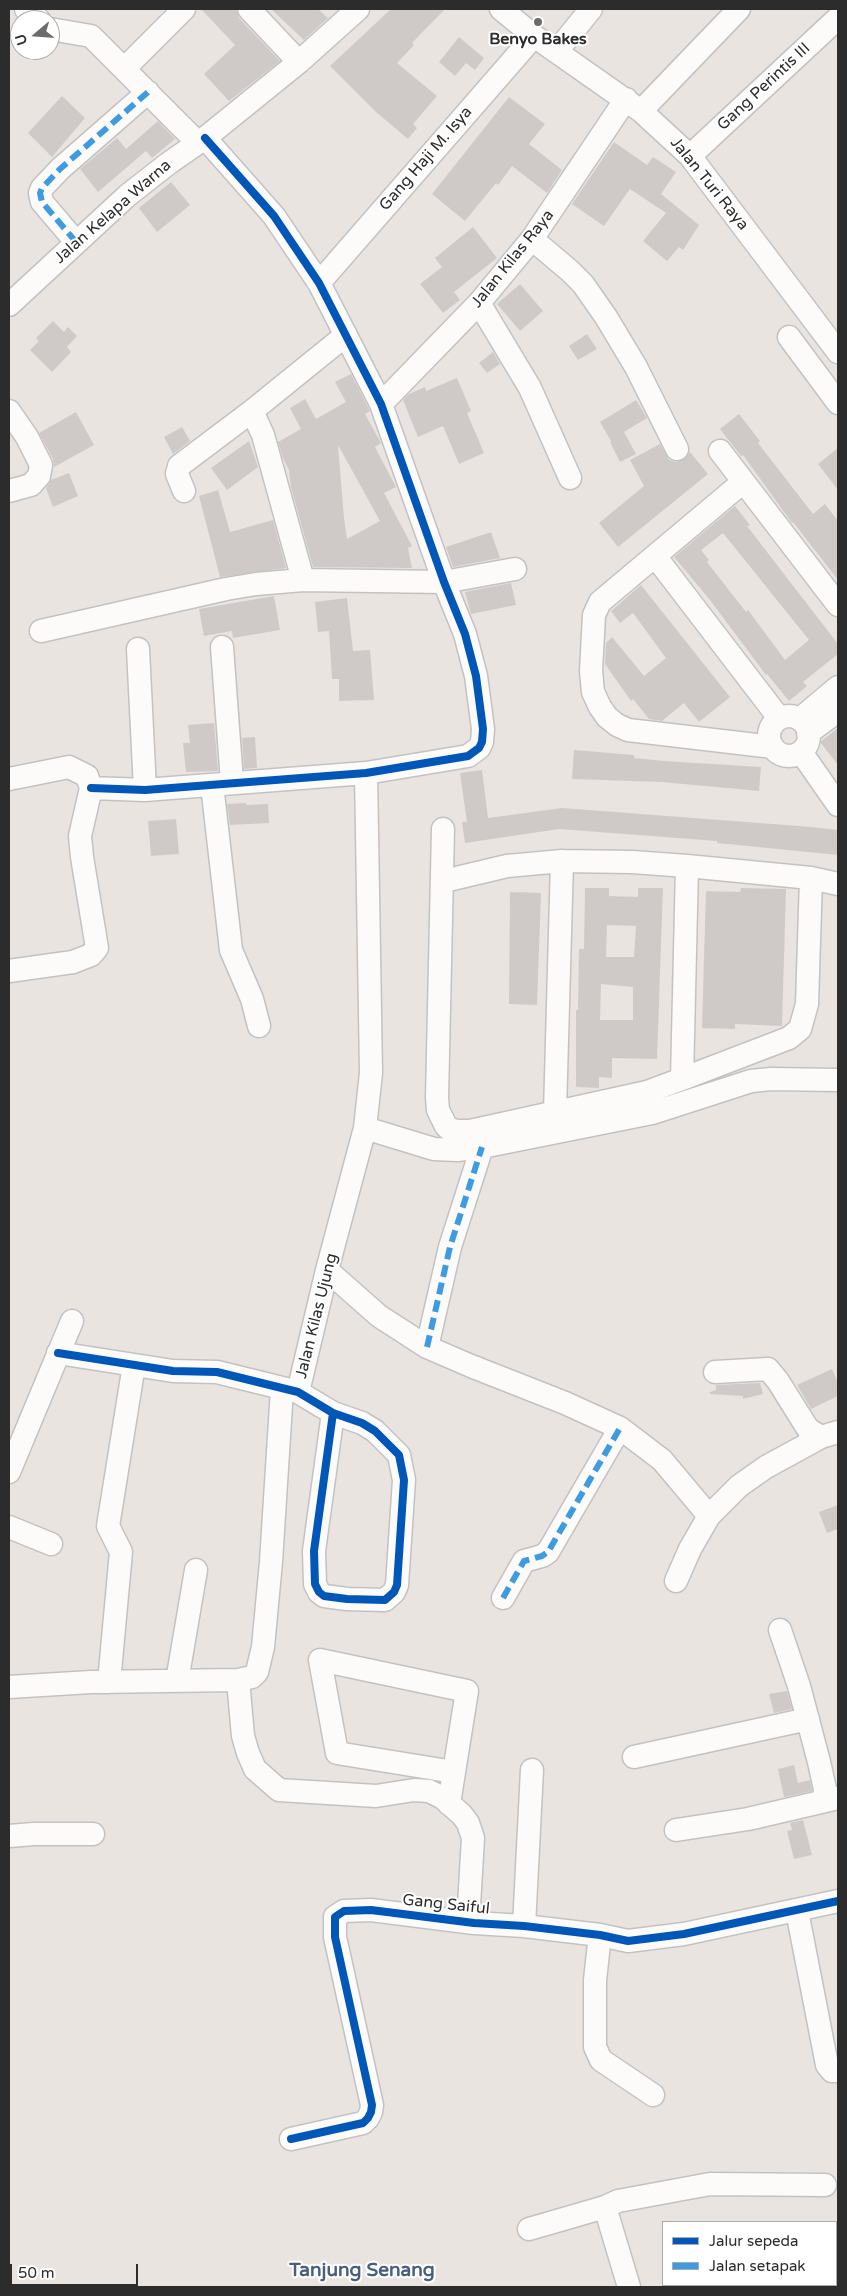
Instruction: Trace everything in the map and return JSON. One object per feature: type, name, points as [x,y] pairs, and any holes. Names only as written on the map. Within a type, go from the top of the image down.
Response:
[{"type":"street","points":[[124,69],[184,9]]},
{"type":"street","points":[[249,9],[299,62]]},
{"type":"street","name":"Jalan Kelapa Warna","points":[[9,304],[128,195],[168,163],[202,141],[299,62],[358,9]]},
{"type":"street","name":"Jalan Turi Raya","points":[[501,9],[534,36],[634,105],[690,156],[838,352]]},
{"type":"street","points":[[557,52],[591,9]]},
{"type":"street","name":"Jalan Kilas Raya","points":[[381,404],[479,303],[532,239],[634,105],[739,9]]},
{"type":"street","name":"Gang Perintis III","points":[[690,156],[838,18]]},
{"type":"street","points":[[60,31],[91,36],[148,92],[202,141],[274,216],[318,282],[381,404],[444,582],[466,634],[476,676],[483,729],[482,742],[479,748],[468,756],[366,773],[145,790],[91,788]]},
{"type":"street","name":"Gang Haji M. Isya","points":[[318,282],[534,36]]},
{"type":"street","points":[[76,242],[42,202],[40,193],[42,188],[60,169],[148,92]]},
{"type":"street","points":[[532,239],[570,270],[583,284],[606,317],[636,368],[677,449]]},
{"type":"street","points":[[479,303],[530,388],[570,478]]},
{"type":"street","points":[[184,491],[177,474],[179,466],[252,411],[346,335]]},
{"type":"street","points":[[789,337],[838,403]]},
{"type":"street","points":[[9,411],[27,437],[41,465],[39,476],[31,484],[9,491]]},
{"type":"street","points":[[252,411],[263,435],[303,580]]},
{"type":"street","points":[[720,451],[838,605]]},
{"type":"street","points":[[743,482],[607,595],[596,609],[591,652],[593,692],[600,707],[617,725],[628,730],[773,748]]},
{"type":"street","points":[[655,556],[797,730],[838,806]]},
{"type":"street","points":[[41,631],[226,588],[303,580],[444,582],[515,569]]},
{"type":"street","points":[[222,647],[222,784],[231,950],[252,999],[259,1026]]},
{"type":"street","points":[[138,650],[145,790]]},
{"type":"street","points":[[838,688],[797,730],[789,756],[777,752],[773,748],[769,735],[770,728],[797,730],[838,711]]},
{"type":"street","points":[[9,779],[69,767],[85,773],[91,788],[80,836],[84,880],[97,948],[91,955],[73,962],[9,972]]},
{"type":"street","name":"Jalan Kilas Ujung","points":[[333,1413],[314,1552],[316,1589],[324,1596],[379,1601],[390,1597],[397,1585],[404,1480],[402,1462],[399,1456],[375,1431],[362,1423],[333,1413],[290,1390],[327,1270],[365,1128],[371,1073],[366,773]]},
{"type":"street","points":[[444,829],[437,1098],[442,1120],[449,1129],[470,1131],[647,1092],[789,1038],[800,1029],[807,1004],[811,878]]},
{"type":"street","points":[[444,880],[507,866],[562,861],[632,862],[687,866],[811,878],[838,884]]},
{"type":"street","points":[[555,1112],[562,861]]},
{"type":"street","points":[[682,1079],[687,866]]},
{"type":"street","points":[[365,1128],[434,1149],[457,1150],[482,1147],[652,1113],[751,1082],[771,1079],[838,1080]]},
{"type":"street","points":[[427,1347],[450,1248],[482,1147]]},
{"type":"street","points":[[327,1270],[379,1316],[427,1347],[565,1403],[620,1428],[662,1460],[709,1516]]},
{"type":"street","points":[[9,1472],[72,1321]]},
{"type":"street","points":[[9,1687],[110,1682],[238,1680],[252,1677],[258,1672],[263,1647],[274,1523],[290,1390],[217,1372],[174,1371],[58,1352]]},
{"type":"street","points":[[110,1682],[121,1552],[108,1526],[134,1365]]},
{"type":"street","points":[[715,1372],[768,1369],[778,1381],[808,1429],[830,1434]]},
{"type":"street","points":[[503,1598],[524,1561],[542,1556],[548,1552],[620,1428]]},
{"type":"street","points":[[676,1581],[690,1549],[709,1516],[754,1475],[830,1434]]},
{"type":"street","points":[[9,1527],[51,1544]]},
{"type":"street","points":[[178,1681],[196,1570]]},
{"type":"street","points":[[676,1830],[748,1819],[831,1800],[824,1789],[820,1762],[780,1630]]},
{"type":"street","points":[[449,1804],[467,1690],[320,1660],[337,1753],[454,1772]]},
{"type":"street","points":[[238,1680],[243,1736],[248,1753],[255,1769],[279,1790],[376,1796],[414,1790],[429,1791],[449,1804],[468,1823],[473,1838],[468,1922]]},
{"type":"street","points":[[634,1756],[808,1719]]},
{"type":"street","points":[[524,1926],[532,1770]]},
{"type":"street","points":[[9,1836],[93,1834]]},
{"type":"street","name":"Gang Saiful","points":[[291,2139],[363,2123],[371,2112],[372,2105],[335,1937],[336,1917],[344,1910],[366,1910],[468,1922],[524,1926],[600,1935],[628,1941],[651,1939],[838,1901]]},
{"type":"street","points":[[797,1910],[827,2065],[832,2070],[838,2071]]},
{"type":"street","points":[[600,1935],[596,1980],[595,2047],[602,2060],[653,2095]]},
{"type":"street","points":[[529,2229],[605,2207],[618,2201],[710,2184],[824,2185]]},
{"type":"street","points":[[605,2207],[629,2287]]},
{"type":"building","points":[[201,9],[236,9],[239,18],[280,61],[229,101],[204,74],[235,45]]},
{"type":"building","points":[[271,9],[318,9],[328,18],[304,40]]},
{"type":"building","points":[[391,9],[445,9],[412,43],[414,45],[397,63],[437,96],[413,124],[417,128],[408,139],[376,112],[330,66]]},
{"type":"building","points":[[459,37],[484,58],[475,70],[466,63],[455,76],[439,62]]},
{"type":"building","points":[[62,96],[85,118],[52,157],[28,133]]},
{"type":"building","points":[[509,97],[545,124],[529,144],[562,170],[547,193],[512,166],[498,185],[496,183],[465,221],[432,194]]},
{"type":"building","points":[[158,121],[175,139],[152,158],[146,151],[98,192],[80,169],[117,138],[126,149]]},
{"type":"building","points":[[614,142],[647,165],[653,157],[676,172],[661,194],[699,225],[683,250],[679,247],[667,261],[643,241],[666,213],[630,189],[604,226],[572,204]]},
{"type":"building","points":[[171,182],[190,205],[157,232],[139,208]]},
{"type":"building","points":[[473,227],[497,258],[454,292],[460,300],[443,313],[420,284],[442,267],[435,258]]},
{"type":"building","points":[[520,284],[543,311],[520,331],[497,304]]},
{"type":"building","points":[[53,321],[64,332],[68,327],[77,336],[67,347],[71,352],[52,372],[30,350],[39,341],[36,338]]},
{"type":"building","points":[[587,334],[597,349],[578,360],[569,346]]},
{"type":"building","points":[[493,352],[500,364],[487,373],[479,363]]},
{"type":"building","points":[[351,374],[370,411],[365,414],[381,443],[375,447],[396,487],[384,493],[412,546],[408,548],[412,568],[313,567],[291,487],[289,470],[278,442],[301,429],[290,408],[305,399],[316,419],[346,402],[335,382]],"holes":[[[338,445],[380,521],[347,539]]]},
{"type":"building","points":[[457,378],[471,411],[467,413],[484,453],[459,464],[443,426],[418,437],[403,400],[409,394],[425,387],[426,391]]},
{"type":"building","points":[[636,400],[647,418],[624,432],[636,454],[620,462],[600,422]]},
{"type":"building","points":[[76,412],[94,445],[54,467],[53,459],[39,433]]},
{"type":"building","points":[[739,414],[760,441],[758,443],[813,514],[825,504],[838,521],[838,580],[792,523],[743,455],[741,456],[720,429]]},
{"type":"building","points":[[182,427],[190,441],[173,454],[164,437]]},
{"type":"building","points":[[249,441],[258,467],[227,490],[211,468]]},
{"type":"building","points":[[660,444],[669,460],[676,462],[683,460],[690,452],[708,474],[618,547],[599,523],[644,486],[630,460]]},
{"type":"building","points":[[838,448],[838,490],[818,464]]},
{"type":"building","points":[[69,473],[78,496],[53,507],[46,488],[51,480]]},
{"type":"building","points":[[218,490],[230,532],[273,520],[286,568],[220,577],[199,496]]},
{"type":"building","points":[[735,506],[750,525],[747,526],[838,644],[838,654],[803,682],[807,686],[789,701],[766,675],[710,600],[674,557]],"holes":[[[723,533],[809,640],[785,660],[748,610],[746,612],[707,562],[709,560],[701,550]]]},
{"type":"building","points":[[491,532],[500,558],[453,567],[446,547]]},
{"type":"building","points":[[511,583],[516,605],[471,614],[465,592]]},
{"type":"building","points":[[641,585],[730,697],[699,722],[684,703],[662,721],[649,719],[633,699],[631,701],[605,664],[606,643],[612,637],[644,676],[666,658],[633,613],[620,623],[611,611]]},
{"type":"building","points":[[274,596],[280,630],[233,638],[232,631],[204,636],[199,609]]},
{"type":"building","points":[[347,598],[353,651],[370,650],[374,700],[339,701],[339,679],[332,679],[329,631],[318,632],[315,602]]},
{"type":"building","points":[[214,723],[218,771],[186,772],[183,743],[190,743],[188,725]]},
{"type":"building","points":[[838,728],[838,765],[820,742]]},
{"type":"building","points":[[255,737],[257,768],[244,769],[242,738]]},
{"type":"building","points":[[574,750],[634,755],[634,758],[664,761],[761,767],[759,791],[662,782],[572,779]]},
{"type":"building","points":[[482,770],[488,818],[562,808],[812,827],[838,830],[838,855],[717,843],[717,841],[559,829],[465,843],[462,822],[467,822],[460,773]]},
{"type":"building","points":[[246,803],[246,805],[268,804],[269,823],[230,825],[227,804]]},
{"type":"building","points":[[176,819],[179,854],[151,856],[148,821]]},
{"type":"building","points":[[585,888],[609,888],[609,896],[638,897],[638,888],[663,888],[657,1059],[612,1058],[612,1078],[599,1077],[599,1088],[576,1087],[576,1010],[578,1010],[579,949],[584,949]],"holes":[[[607,925],[636,926],[634,957],[606,957]],[[601,984],[633,987],[633,1020],[600,1020]]]},
{"type":"building","points":[[741,888],[786,889],[782,1026],[735,1024],[735,1029],[702,1028],[706,891],[740,892]]},
{"type":"building","points":[[510,892],[541,893],[537,1005],[509,1004]]},
{"type":"building","points":[[832,1369],[838,1383],[838,1396],[811,1409],[797,1385]]},
{"type":"building","points":[[760,1383],[763,1394],[743,1399],[743,1396],[710,1394],[710,1392],[716,1390],[716,1385]]},
{"type":"building","points":[[838,1505],[838,1529],[827,1533],[819,1512]]},
{"type":"building","points":[[787,1691],[792,1709],[774,1713],[769,1694]]},
{"type":"building","points":[[794,1765],[798,1783],[810,1780],[812,1791],[784,1797],[778,1769]]},
{"type":"building","points":[[803,1820],[812,1855],[794,1859],[787,1831],[792,1830],[790,1823]]},
{"type":"marked path","points":[[76,242],[42,202],[40,193],[42,188],[60,169],[148,92]]},
{"type":"marked path","points":[[427,1347],[450,1247],[482,1147]]},
{"type":"marked path","points":[[503,1598],[524,1561],[542,1556],[548,1552],[620,1428]]},
{"type":"cycle path","points":[[91,788],[145,790],[366,773],[468,756],[479,748],[482,742],[483,729],[476,676],[465,634],[444,582],[381,404],[319,283],[274,216],[205,138]]},
{"type":"cycle path","points":[[58,1353],[173,1371],[217,1372],[298,1392],[333,1413],[362,1423],[375,1431],[399,1455],[404,1480],[397,1585],[394,1592],[385,1600],[324,1596],[319,1592],[315,1584],[314,1551],[333,1413]]},
{"type":"cycle path","points":[[291,2139],[363,2123],[371,2112],[372,2105],[335,1937],[335,1917],[344,1911],[371,1910],[474,1923],[524,1926],[600,1935],[628,1941],[684,1934],[838,1901]]},
{"type":"place","name":"Benyo Bakes","points":[[538,22]]},
{"type":"district","name":"Tanjung Senang","points":[[362,2271]]}]
